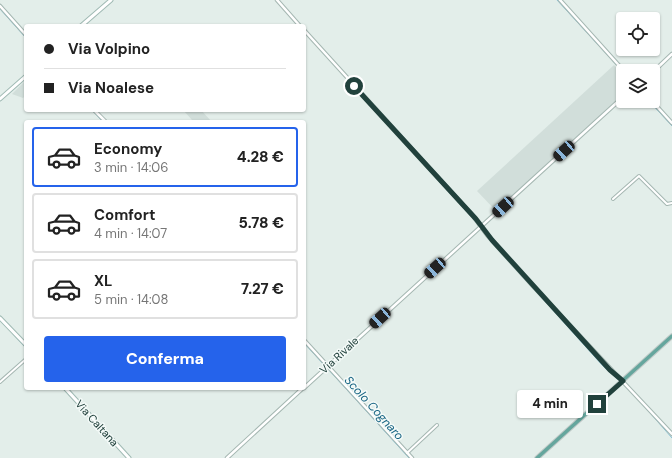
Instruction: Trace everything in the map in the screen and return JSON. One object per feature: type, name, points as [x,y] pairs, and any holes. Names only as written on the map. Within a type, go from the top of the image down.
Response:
[{"type":"main road","points":[[83,24],[111,0]]},
{"type":"main road","points":[[0,99],[24,78]]},
{"type":"main road","points":[[0,318],[24,343]]},
{"type":"main road","points":[[538,458],[672,336]]},
{"type":"main road","name":"Via Caltana","points":[[67,390],[129,458]]},
{"type":"street","points":[[277,0],[298,24]]},
{"type":"street","points":[[560,0],[618,64]]},
{"type":"street","points":[[0,6],[24,33]]},
{"type":"street","points":[[306,32],[480,227],[595,353],[672,434]]},
{"type":"street","points":[[660,65],[672,54]]},
{"type":"street","name":"Via Rivale","points":[[306,386],[616,103]]},
{"type":"street","points":[[658,108],[672,123]]},
{"type":"street","points":[[96,112],[104,120]]},
{"type":"street","points":[[613,199],[639,176],[667,204],[672,203]]},
{"type":"street","points":[[306,342],[412,458]]},
{"type":"street","points":[[0,382],[24,361]]},
{"type":"street","name":"Via Rivale","points":[[227,458],[302,390]]},
{"type":"street","points":[[407,452],[437,425]]},
{"type":"shaded area","points":[[614,65],[616,67],[616,101],[496,211],[477,191]]},
{"type":"shaded area","points":[[24,82],[23,98],[12,94]]},
{"type":"shaded area","points":[[185,112],[203,112],[210,120],[192,120]]},
{"type":"waterway","points":[[557,0],[616,64]]},
{"type":"waterway","name":"Scolo Cognaro","points":[[0,9],[24,36]]},
{"type":"waterway","points":[[655,108],[672,126]]},
{"type":"waterway","name":"Scolo Cognaro","points":[[94,112],[101,120]]},
{"type":"waterway","points":[[383,119],[469,213]]},
{"type":"waterway","points":[[480,228],[503,255]]},
{"type":"waterway","points":[[533,288],[603,366],[620,381]]},
{"type":"waterway","points":[[0,320],[24,346]]},
{"type":"waterway","name":"Scolo Cognaro","points":[[306,345],[325,366]]},
{"type":"waterway","name":"Scolo Cognaro","points":[[327,368],[409,458]]},
{"type":"waterway","points":[[65,390],[127,458]]},
{"type":"waterway","points":[[637,398],[672,438]]},
{"type":"route","points":[[354,86],[476,219],[487,235],[532,285],[610,370],[623,381],[597,404]]}]
